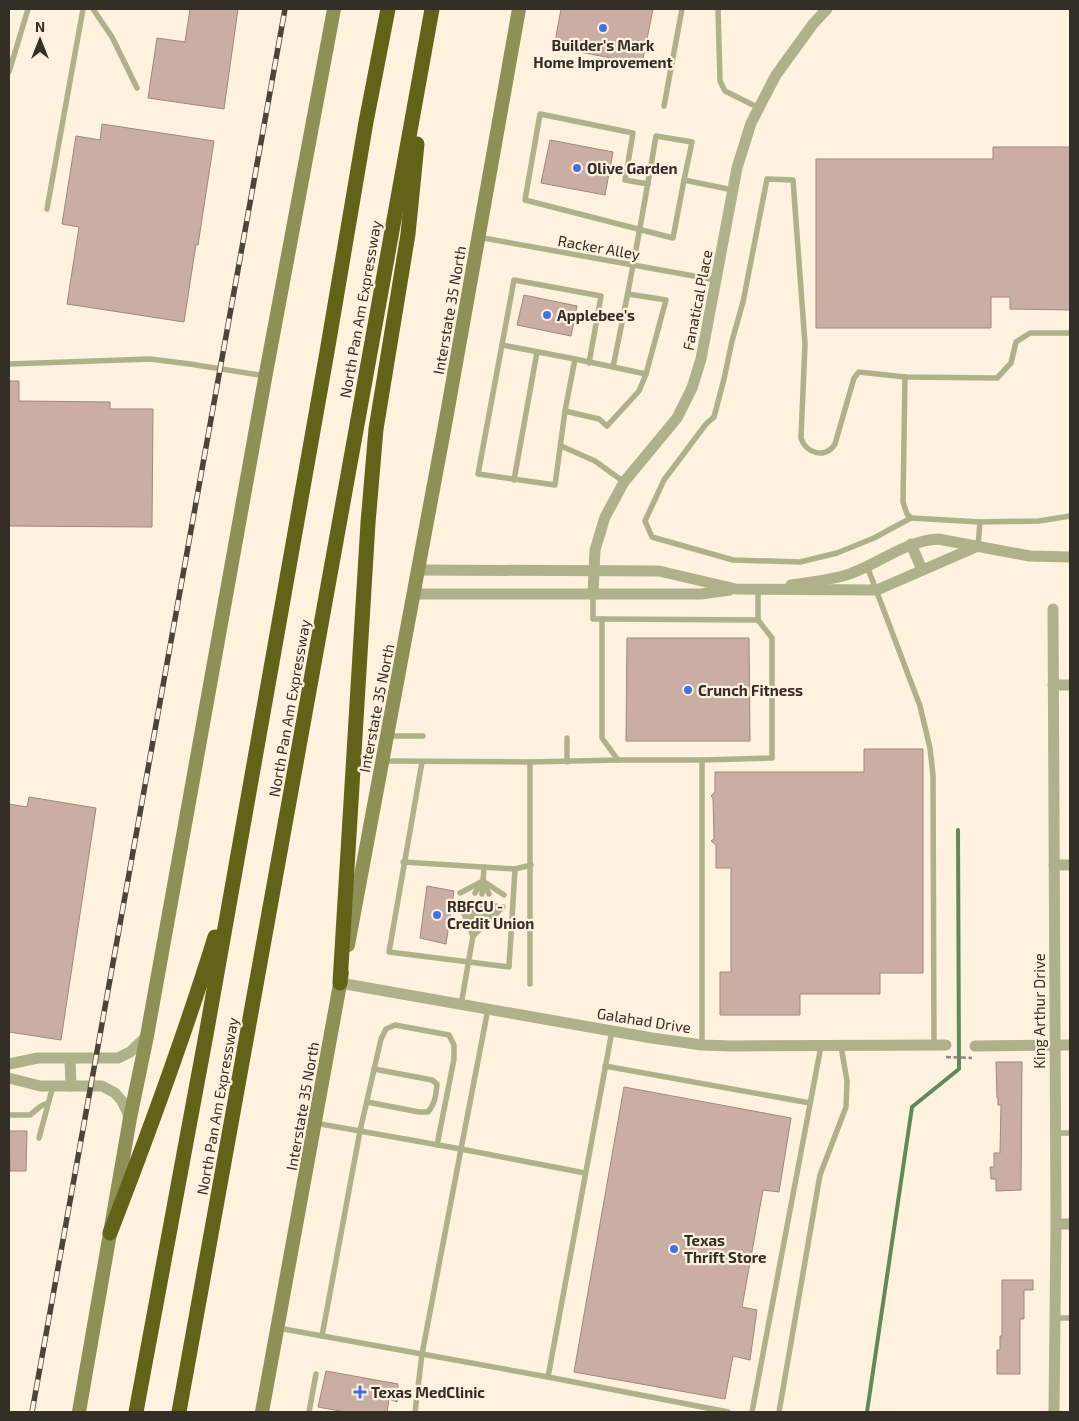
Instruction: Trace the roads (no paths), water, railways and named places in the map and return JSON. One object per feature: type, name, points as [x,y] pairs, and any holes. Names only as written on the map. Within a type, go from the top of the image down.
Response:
[{"type":"highway","name":"North Pan Am Expressway","points":[[136,1412],[328,352],[366,122],[388,9]]},
{"type":"highway","name":"North Pan Am Expressway","points":[[179,1412],[432,9]]},
{"type":"highway","points":[[340,983],[368,523],[376,429],[408,234],[428,28]]},
{"type":"highway","points":[[110,1233],[143,1148],[196,998],[233,878]]},
{"type":"main road","points":[[79,1412],[130,1118],[147,1036],[334,9]]},
{"type":"main road","name":"Interstate 35 North","points":[[262,1412],[340,983],[414,594],[519,9]]},
{"type":"street","name":"Fanatical Place","points":[[593,594],[595,550],[605,516],[624,482],[677,418],[692,388],[701,359],[733,190],[751,123],[776,75],[813,24],[828,9]]},
{"type":"street","points":[[761,590],[850,574],[911,544],[924,540],[938,539],[1030,556],[1070,557]]},
{"type":"street","points":[[911,544],[922,570]]},
{"type":"street","points":[[414,594],[701,594],[736,589],[877,590],[978,546]]},
{"type":"street","points":[[418,570],[659,571],[736,589]]},
{"type":"street","name":"King Arthur Drive","points":[[1053,609],[1056,1224],[1054,1412]]},
{"type":"street","points":[[1053,684],[1070,684]]},
{"type":"street","points":[[1054,866],[1070,865]]},
{"type":"street","name":"Galahad Drive","points":[[340,983],[612,1031],[702,1044],[820,1046],[946,1045]]},
{"type":"street","points":[[9,1064],[38,1058],[118,1058],[130,1052],[147,1036]]},
{"type":"street","points":[[975,1046],[1070,1045]]},
{"type":"street","points":[[70,1059],[71,1086]]},
{"type":"street","points":[[9,1078],[40,1086],[102,1086],[109,1089],[122,1100],[130,1118]]},
{"type":"street","points":[[1056,1224],[1070,1224]]},
{"type":"lane","points":[[9,72],[28,9]]},
{"type":"lane","points":[[47,209],[83,9]]},
{"type":"lane","points":[[93,9],[112,36],[138,88]]},
{"type":"lane","points":[[664,106],[682,9]]},
{"type":"lane","points":[[718,9],[720,81],[725,91],[759,108]]},
{"type":"lane","points":[[613,367],[634,266],[640,231],[648,184],[656,136],[692,142],[673,238],[640,231],[525,200],[540,114],[633,133],[625,180],[648,184]]},
{"type":"lane","points":[[1070,333],[1030,333],[1016,342],[1010,364],[996,378],[904,377],[859,372],[856,374],[833,448],[822,454],[814,452],[805,446],[801,438],[804,344],[793,180],[767,179],[744,302],[732,341],[714,416],[664,480],[645,522],[652,537],[733,560],[800,562],[837,553],[874,538],[911,518],[980,522],[1039,522],[1070,516]]},
{"type":"lane","points":[[684,180],[733,190]]},
{"type":"lane","name":"Racker Alley","points":[[478,238],[716,280]]},
{"type":"lane","points":[[574,360],[555,486],[478,474],[514,280],[601,296],[590,363]]},
{"type":"lane","points":[[565,411],[599,419],[607,426],[639,391],[646,374],[666,300],[628,294]]},
{"type":"lane","points":[[502,345],[646,374]]},
{"type":"lane","points":[[514,480],[537,352]]},
{"type":"lane","points":[[9,364],[150,360],[190,364],[266,376]]},
{"type":"lane","points":[[904,377],[903,502],[907,514],[911,518]]},
{"type":"lane","points":[[561,446],[595,461],[624,482]]},
{"type":"lane","points":[[978,546],[980,522]]},
{"type":"lane","points":[[866,566],[877,590],[920,706],[930,748],[933,775],[934,1045]]},
{"type":"lane","points":[[382,761],[567,762],[772,758],[772,638],[758,620],[761,590]]},
{"type":"lane","points":[[593,594],[593,618],[758,620]]},
{"type":"lane","points":[[602,619],[602,738],[618,760]]},
{"type":"lane","points":[[387,736],[423,736]]},
{"type":"lane","points":[[567,738],[567,762]]},
{"type":"lane","points":[[702,760],[702,1044]]},
{"type":"lane","points":[[422,762],[403,862],[389,952],[509,967],[515,869]]},
{"type":"lane","points":[[530,762],[530,984]]},
{"type":"lane","points":[[403,862],[515,869],[531,865]]},
{"type":"lane","points":[[482,894],[484,867]]},
{"type":"lane","points":[[464,893],[483,881]]},
{"type":"lane","points":[[475,893],[483,881]]},
{"type":"lane","points":[[483,881],[493,894]]},
{"type":"lane","points":[[483,881],[504,895]]},
{"type":"lane","points":[[463,904],[473,936]]},
{"type":"lane","points":[[473,936],[474,905]]},
{"type":"lane","points":[[461,1005],[473,936],[482,905]]},
{"type":"lane","points":[[473,936],[492,906]]},
{"type":"lane","points":[[473,936],[503,907]]},
{"type":"lane","points":[[415,1412],[422,1354],[488,1009]]},
{"type":"lane","points":[[322,1336],[360,1131],[380,1039],[386,1029],[395,1025],[449,1035],[454,1045],[454,1059],[437,1145]]},
{"type":"lane","points":[[548,1377],[612,1031]]},
{"type":"lane","points":[[752,1412],[820,1046]]},
{"type":"lane","points":[[779,1412],[820,1175],[846,1107],[847,1081],[841,1046]]},
{"type":"lane","points":[[605,1066],[810,1103]]},
{"type":"lane","points":[[367,1102],[428,1112],[435,1098],[437,1084],[432,1080],[374,1069]]},
{"type":"lane","points":[[39,1138],[53,1086]]},
{"type":"lane","points":[[9,1115],[30,1115],[41,1106],[48,1104]]},
{"type":"lane","points":[[315,1123],[585,1173]]},
{"type":"lane","points":[[1055,1133],[1070,1133]]},
{"type":"lane","points":[[1055,1318],[1070,1318]]},
{"type":"lane","points":[[278,1328],[728,1412]]},
{"type":"lane","points":[[309,1412],[316,1374]]},
{"type":"waterway","points":[[867,1412],[912,1107],[959,1069],[958,830]]},
{"type":"railway","points":[[32,1412],[285,9]]},
{"type":"place","name":"Builder's Mark Home Improvement","points":[[603,28]]},
{"type":"place","name":"Olive Garden","points":[[577,168]]},
{"type":"place","name":"Applebee's","points":[[547,315]]},
{"type":"place","name":"Crunch Fitness","points":[[688,690]]},
{"type":"place","name":"RBFCU - Credit Union","points":[[437,915]]},
{"type":"place","name":"Texas Thrift Store","points":[[674,1249]]},
{"type":"place","name":"Texas MedClinic","points":[[360,1392]]}]
